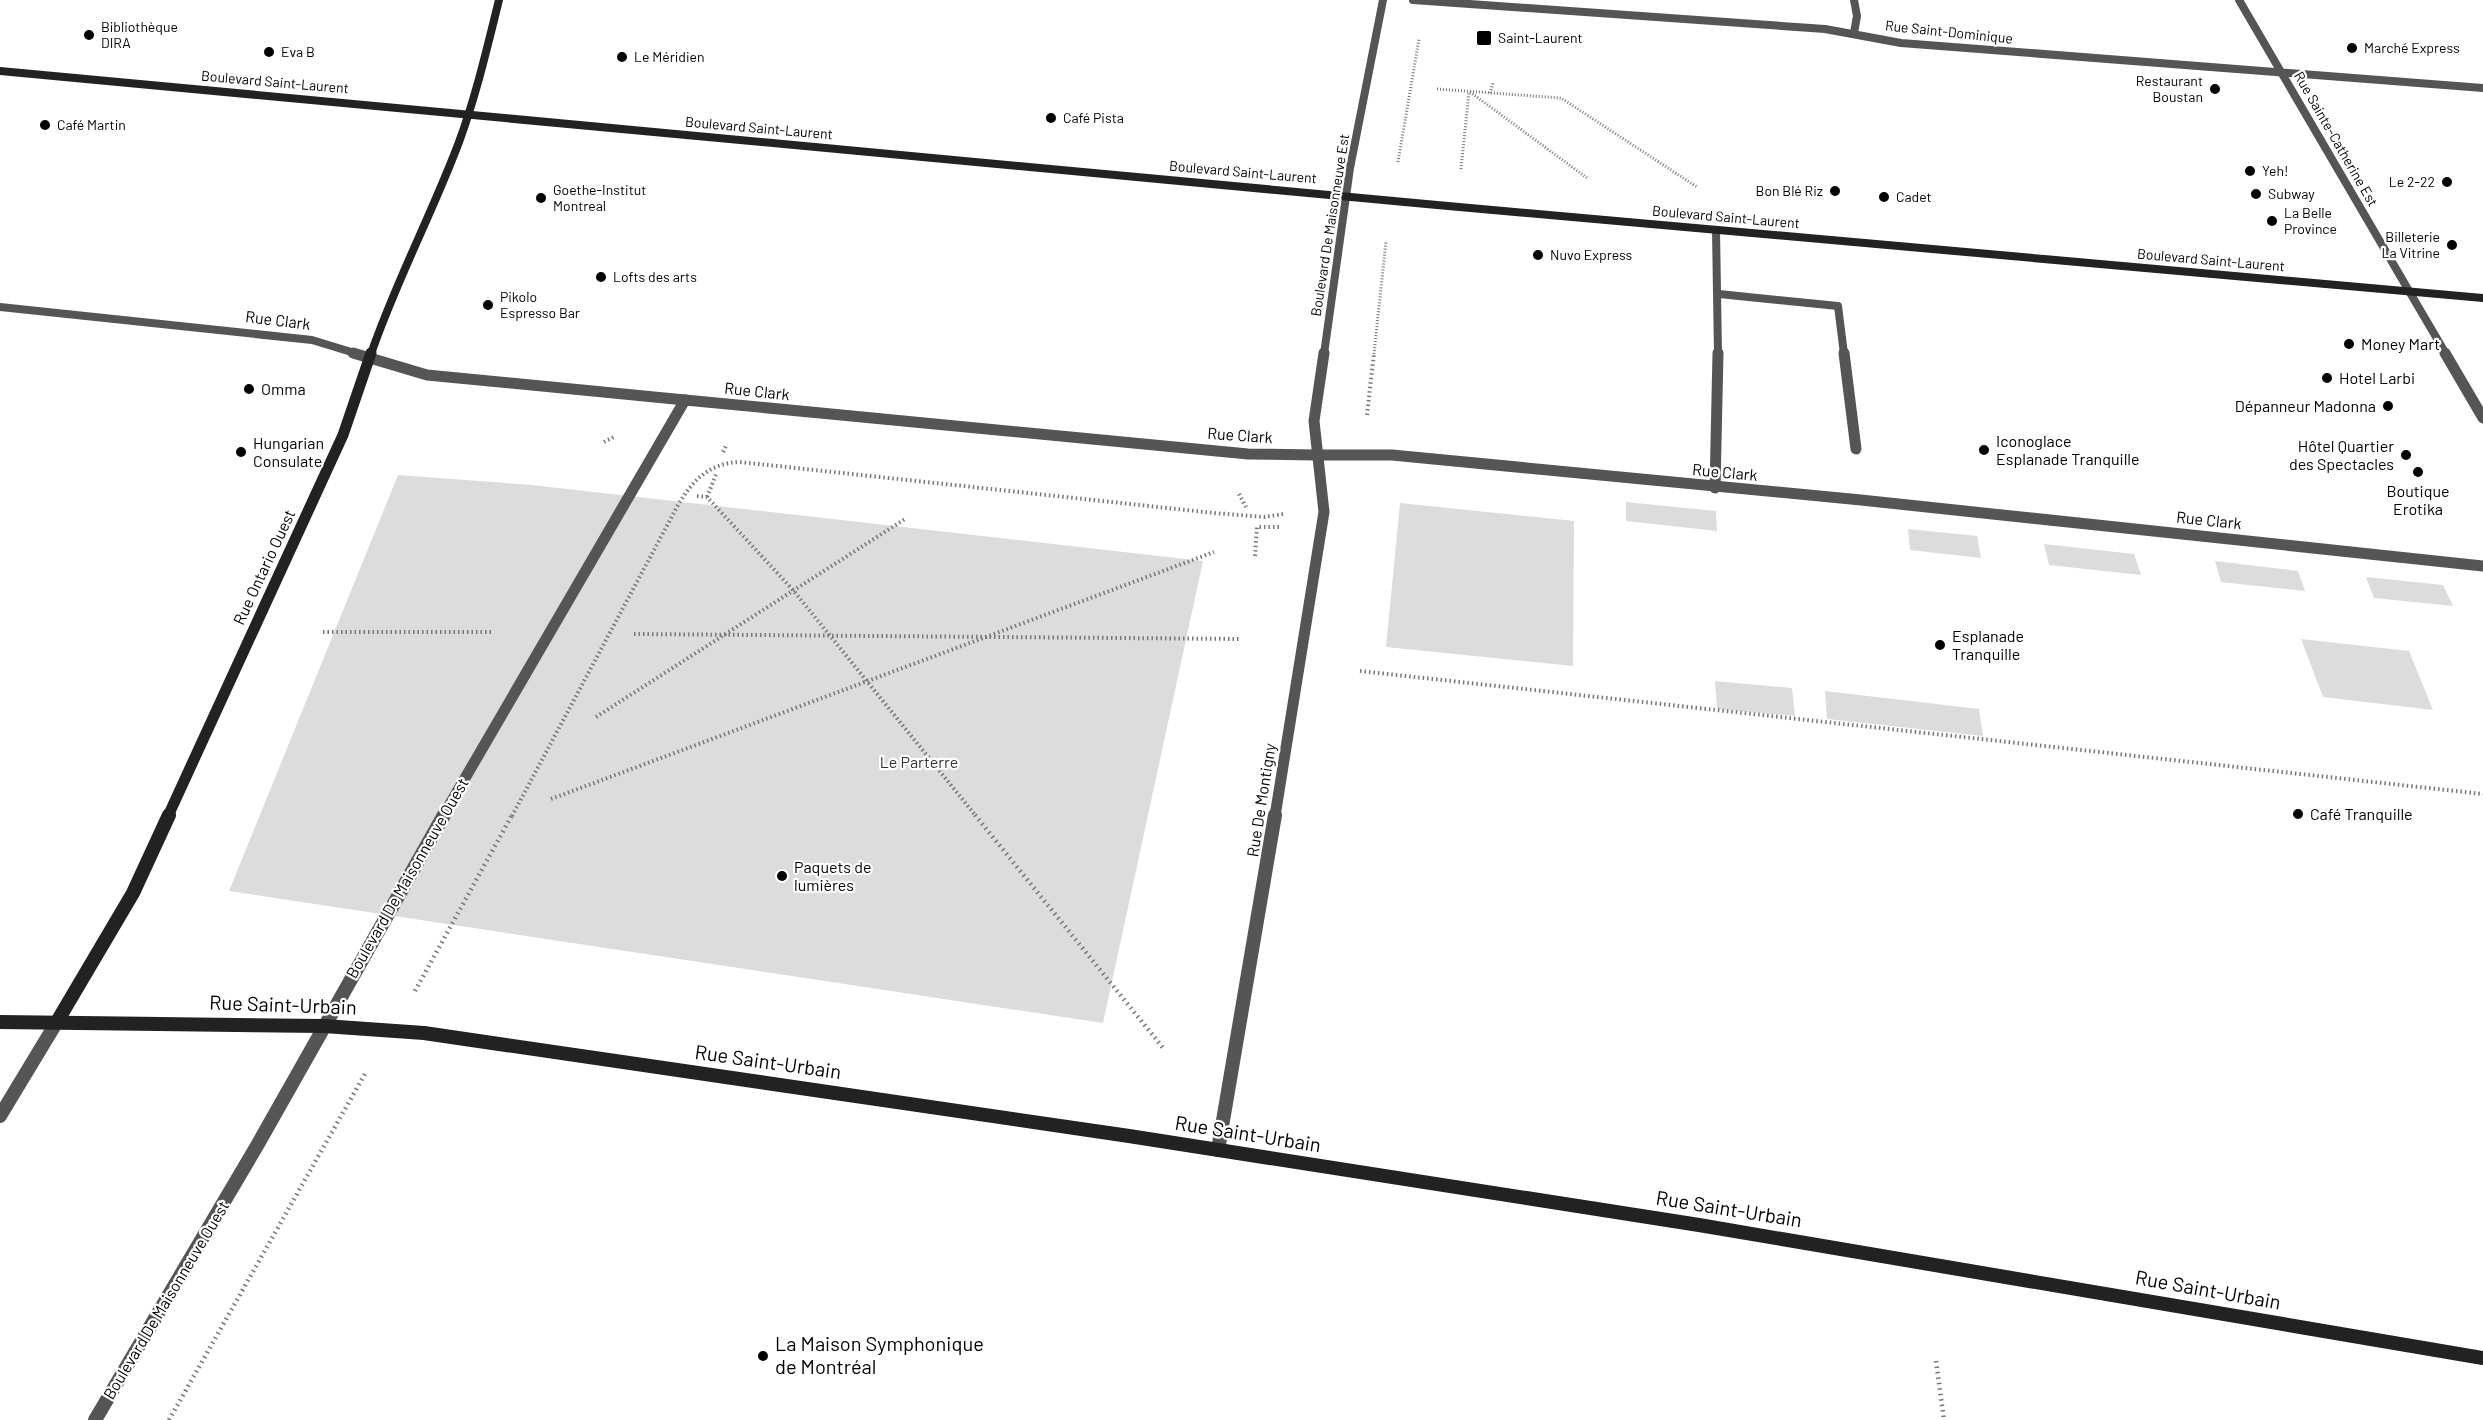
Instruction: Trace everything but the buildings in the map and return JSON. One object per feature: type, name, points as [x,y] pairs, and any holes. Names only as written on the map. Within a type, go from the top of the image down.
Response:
[{"type":"main road","name":"Rue Ontario Ouest","points":[[58,1020],[138,883],[343,435],[390,298],[469,114],[499,0]]},
{"type":"main road","name":"Boulevard Saint-Laurent","points":[[0,71],[1716,230],[2483,298]]},
{"type":"main road","name":"Rue Saint-Urbain","points":[[0,1022],[58,1020],[324,1026],[424,1033],[1218,1150],[1781,1238],[2483,1358]]},
{"type":"street","name":"Boulevard De Maisonneuve Est","points":[[1316,455],[1314,421],[1350,168],[1383,0]]},
{"type":"street","name":"Rue Saint-Dominique","points":[[1413,0],[1813,28],[1854,33],[1901,43],[2483,88]]},
{"type":"street","points":[[1854,0],[1857,16],[1854,33]]},
{"type":"street","name":"Rue Sainte-Catherine Est","points":[[2239,0],[2483,417]]},
{"type":"street","points":[[1715,488],[1719,294],[1716,230]]},
{"type":"street","points":[[1719,294],[1838,306],[1856,449]]},
{"type":"street","name":"Rue Clark","points":[[0,307],[312,340],[370,360],[427,375],[1248,454],[1392,455],[2483,566]]},
{"type":"street","name":"Boulevard De Maisonneuve Ouest","points":[[95,1420],[258,1144],[395,898],[685,400]]},
{"type":"street","name":"Rue De Montigny","points":[[1218,1150],[1232,1080],[1324,512],[1316,455]]},
{"type":"street","points":[[0,1116],[58,1020]]},
{"type":"path","points":[[1490,93],[1493,83]]},
{"type":"path","points":[[1437,89],[1561,98],[1700,189]]},
{"type":"path","points":[[1461,173],[1469,92]]},
{"type":"path","points":[[1469,92],[1588,179]]},
{"type":"path","points":[[604,442],[618,435]]},
{"type":"path","points":[[723,453],[726,446]]},
{"type":"path","points":[[446,939],[678,505],[690,484],[710,467],[721,463],[740,462],[1214,513],[1264,517],[1286,513]]},
{"type":"path","points":[[707,497],[717,472]]},
{"type":"path","points":[[1239,493],[1246,507]]},
{"type":"path","points":[[697,496],[707,497],[793,590],[828,637],[868,681],[1164,1049]]},
{"type":"path","points":[[596,717],[906,519]]},
{"type":"path","points":[[1255,556],[1257,527],[1290,527]]},
{"type":"path","points":[[551,799],[978,638],[1214,552]]},
{"type":"path","points":[[323,632],[492,632]]},
{"type":"path","points":[[634,634],[1241,639]]},
{"type":"path","points":[[1360,671],[2483,794]]},
{"type":"path","points":[[169,1420],[353,1093]]},
{"type":"path","points":[[1936,1361],[1944,1420]]},
{"type":"green space","name":"Le Parterre","points":[[398,475],[532,485],[1203,561],[1103,1023],[229,891]]},
{"type":"green space","points":[[1626,502],[1716,511],[1717,531],[1626,521]]},
{"type":"green space","points":[[1400,503],[1574,521],[1573,666],[1386,647]]},
{"type":"green space","points":[[1908,529],[1977,536],[1981,558],[1910,550]]},
{"type":"green space","points":[[2044,544],[2134,554],[2141,575],[2049,565]]},
{"type":"green space","points":[[2215,561],[2298,571],[2305,591],[2221,582]]},
{"type":"green space","points":[[2366,577],[2443,585],[2453,606],[2374,598]]},
{"type":"green space","points":[[2301,639],[2409,651],[2433,710],[2323,697]]},
{"type":"green space","points":[[1715,681],[1792,688],[1795,716],[1717,709]]},
{"type":"green space","points":[[1825,691],[1979,709],[1983,736],[1827,719]]},
{"type":"place","name":"Bibliothèque DIRA","points":[[89,35]]},
{"type":"place","name":"Saint-Laurent","points":[[1484,38]]},
{"type":"place","name":"Marché Express","points":[[2352,48]]},
{"type":"place","name":"Eva B","points":[[269,52]]},
{"type":"place","name":"Le Méridien","points":[[622,57]]},
{"type":"place","name":"Restaurant Boustan","points":[[2215,89]]},
{"type":"place","name":"Café Pista","points":[[1051,118]]},
{"type":"place","name":"Café Martin","points":[[45,125]]},
{"type":"place","name":"Yeh!","points":[[2250,171]]},
{"type":"place","name":"Le 2-22","points":[[2447,182]]},
{"type":"place","name":"Bon Blé Riz","points":[[1835,191]]},
{"type":"place","name":"Subway","points":[[2256,194]]},
{"type":"place","name":"Cadet","points":[[1884,197]]},
{"type":"place","name":"Goethe-Institut Montreal","points":[[541,198]]},
{"type":"place","name":"La Belle Province","points":[[2272,221]]},
{"type":"place","name":"Billeterie La Vitrine","points":[[2452,245]]},
{"type":"place","name":"Nuvo Express","points":[[1538,255]]},
{"type":"place","name":"Lofts des arts","points":[[601,277]]},
{"type":"place","name":"Pikolo Espresso Bar","points":[[488,305]]},
{"type":"place","name":"Money Mart","points":[[2349,344]]},
{"type":"place","name":"Hotel Larbi","points":[[2327,378]]},
{"type":"place","name":"Omma","points":[[249,389]]},
{"type":"place","name":"Dépanneur Madonna","points":[[2388,406]]},
{"type":"place","name":"Iconoglace Esplanade Tranquille","points":[[1984,450]]},
{"type":"place","name":"Hungarian Consulate","points":[[241,452]]},
{"type":"place","name":"Hôtel Quartier des Spectacles","points":[[2406,455]]},
{"type":"place","name":"Boutique Erotika","points":[[2418,472]]},
{"type":"place","name":"Esplanade Tranquille","points":[[1940,645]]},
{"type":"place","name":"Café Tranquille","points":[[2298,814]]},
{"type":"place","name":"Paquets de lumières","points":[[782,876]]},
{"type":"place","name":"La Maison Symphonique de Montréal","points":[[763,1356]]}]
